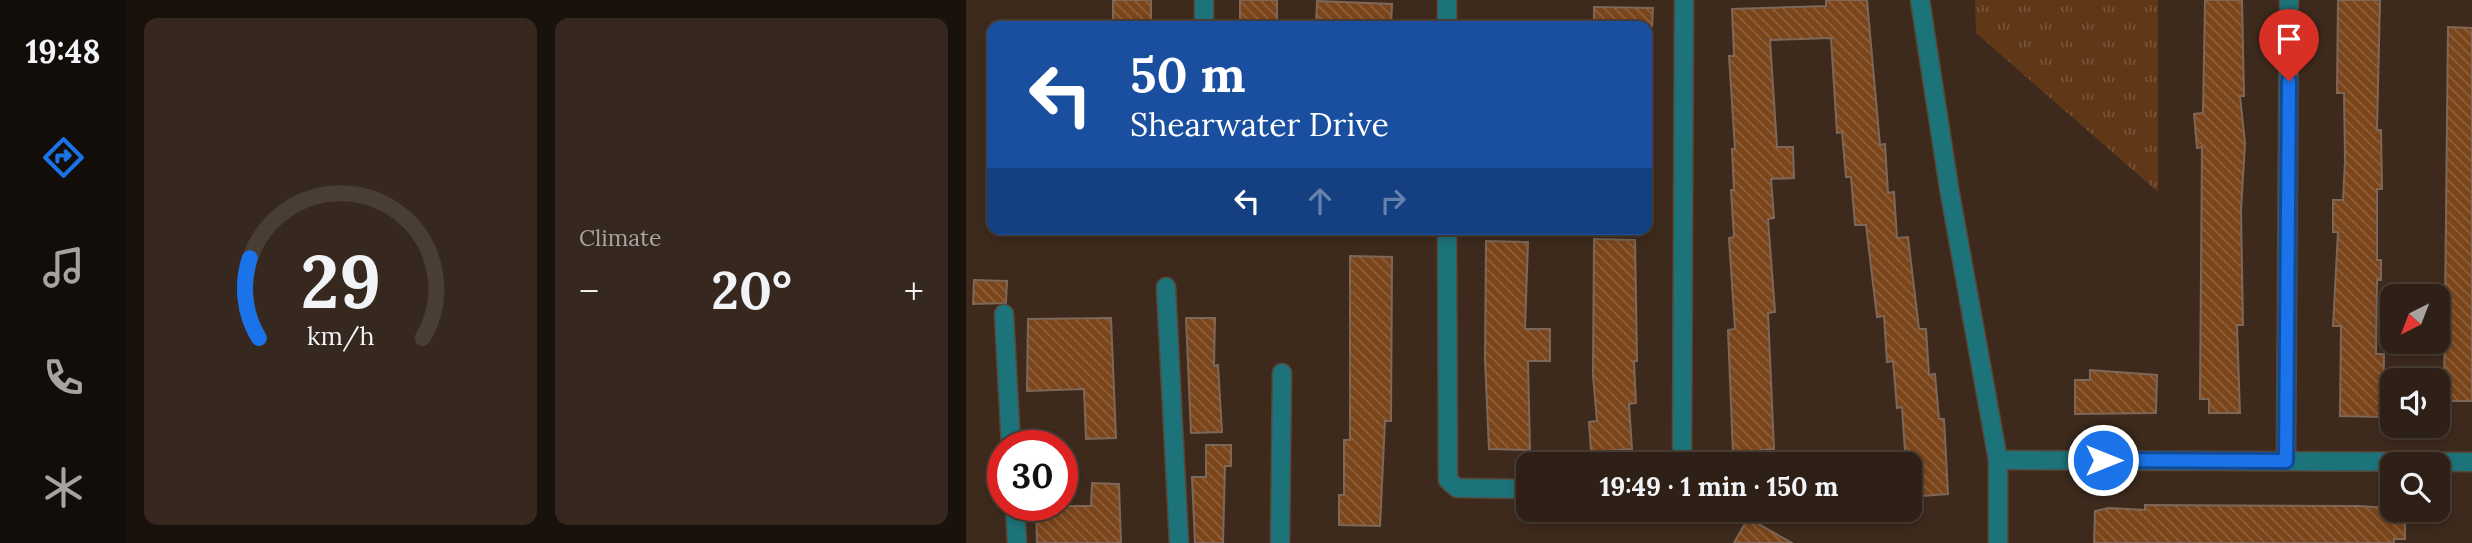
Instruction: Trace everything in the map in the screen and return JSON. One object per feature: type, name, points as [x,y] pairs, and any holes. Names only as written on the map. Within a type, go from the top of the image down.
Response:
[{"type":"street","points":[[1204,0],[1204,21]]},
{"type":"street","points":[[1447,0],[1447,21]]},
{"type":"street","points":[[1682,452],[1684,0]]},
{"type":"street","points":[[1920,0],[1949,188],[1998,460],[1998,543]]},
{"type":"street","points":[[2286,461],[2289,0]]},
{"type":"street","points":[[1447,235],[1448,480],[1457,488],[1516,489]]},
{"type":"street","points":[[1166,286],[1180,543]]},
{"type":"street","points":[[1004,314],[1011,430]]},
{"type":"street","points":[[1280,543],[1282,373]]},
{"type":"street","points":[[1998,460],[2472,462]]},
{"type":"street","points":[[1016,521],[1017,543]]},
{"type":"green space","points":[[1975,0],[2158,0],[2158,192],[1976,33]]},
{"type":"building","points":[[1113,0],[1151,0],[1151,21],[1113,21]]},
{"type":"building","points":[[1240,0],[1277,0],[1277,21],[1240,21]]},
{"type":"building","points":[[1826,0],[1867,0],[1880,145],[1885,144],[1888,193],[1894,192],[1897,238],[1908,237],[1919,329],[1926,329],[1929,375],[1935,374],[1939,419],[1944,419],[1948,494],[1922,496],[1922,452],[1905,452],[1902,407],[1897,408],[1893,361],[1887,362],[1884,316],[1877,317],[1866,225],[1855,225],[1851,177],[1846,177],[1842,132],[1837,133],[1831,38],[1770,40],[1777,147],[1793,147],[1794,178],[1771,179],[1774,218],[1768,219],[1775,312],[1768,313],[1774,449],[1733,452],[1728,330],[1735,329],[1729,238],[1734,237],[1731,190],[1734,190],[1732,149],[1735,149],[1729,56],[1734,56],[1732,9],[1826,6]]},
{"type":"building","points":[[2205,0],[2242,0],[2244,96],[2240,96],[2245,143],[2241,211],[2243,325],[2237,325],[2240,413],[2209,413],[2209,399],[2200,399],[2202,147],[2197,148],[2194,114],[2203,113]]},
{"type":"building","points":[[2338,0],[2380,0],[2377,130],[2381,130],[2382,189],[2377,189],[2377,260],[2381,260],[2381,280],[2377,280],[2376,354],[2384,354],[2384,368],[2380,368],[2380,417],[2340,416],[2341,326],[2333,326],[2338,232],[2333,232],[2333,200],[2343,200],[2345,161],[2344,93],[2337,93]]},
{"type":"building","points":[[1317,1],[1392,4],[1391,21],[1316,21]]},
{"type":"building","points":[[1594,7],[1653,8],[1652,26],[1652,21],[1594,21]]},
{"type":"building","points":[[2448,27],[2472,28],[2472,401],[2450,401],[2450,368],[2444,368],[2445,354],[2450,354],[2450,284],[2445,284]]},
{"type":"building","points":[[1594,239],[1635,240],[1637,361],[1634,361],[1636,403],[1629,404],[1632,449],[1591,452],[1589,422],[1597,421],[1593,376]]},
{"type":"building","points":[[1486,241],[1528,242],[1525,329],[1550,329],[1550,361],[1528,361],[1530,450],[1489,449],[1485,360]]},
{"type":"building","points":[[1350,256],[1392,257],[1391,421],[1385,421],[1380,526],[1339,525],[1339,495],[1344,495],[1344,440],[1350,440]]},
{"type":"building","points":[[974,280],[1007,281],[1006,303],[973,304]]},
{"type":"building","points":[[1111,318],[1116,438],[1086,439],[1084,389],[1027,391],[1028,319]]},
{"type":"building","points":[[1186,318],[1215,318],[1214,366],[1218,365],[1222,432],[1191,433]]},
{"type":"building","points":[[2090,370],[2157,375],[2156,413],[2075,414],[2075,380],[2090,380]]},
{"type":"building","points":[[1206,445],[1231,445],[1231,466],[1225,466],[1223,543],[1195,543],[1192,477],[1206,477]]},
{"type":"building","points":[[1092,483],[1119,484],[1121,543],[1037,543],[1036,521],[1078,521],[1078,506],[1091,506]]},
{"type":"building","points":[[2145,505],[2380,507],[2380,522],[2405,522],[2405,539],[2394,539],[2394,543],[2094,543],[2095,511],[2109,508],[2145,510]]},
{"type":"building","points":[[1746,522],[1755,522],[1792,543],[1734,543]]},
{"type":"route","points":[[2103,460],[2286,461],[2289,81]]}]
